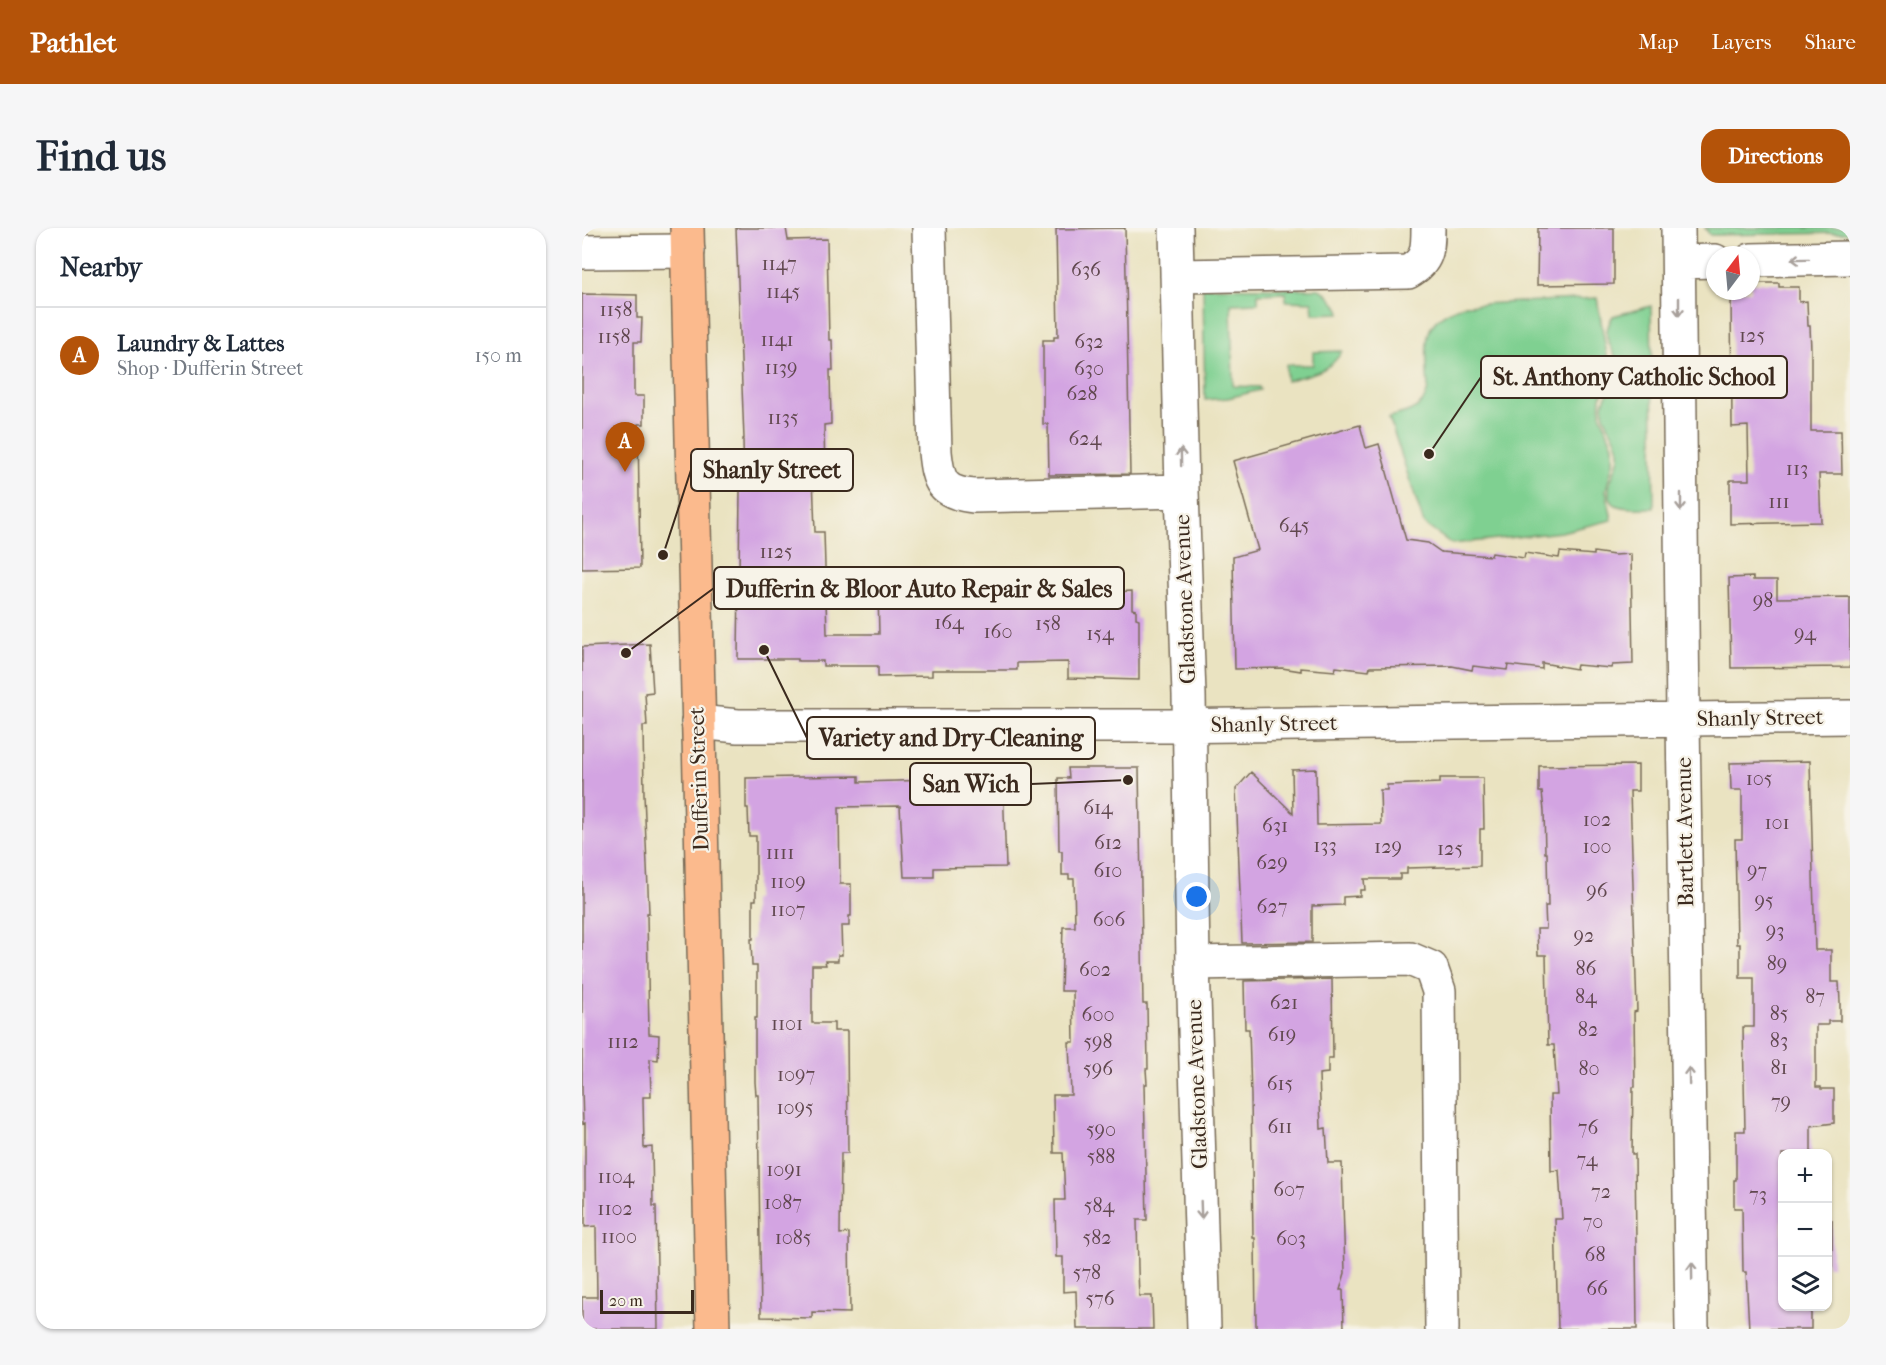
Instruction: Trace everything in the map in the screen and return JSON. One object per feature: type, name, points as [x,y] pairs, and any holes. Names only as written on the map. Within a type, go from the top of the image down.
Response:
[{"type":"main road","name":"Dufferin Street","points":[[687,239],[712,1329]]},
{"type":"street","points":[[929,228],[935,452],[937,474],[945,487],[958,494],[975,496],[1182,491]]},
{"type":"street","name":"Gladstone Avenue","points":[[1176,228],[1204,1329]]},
{"type":"street","points":[[1177,276],[1408,272],[1418,266],[1425,257],[1428,228]]},
{"type":"street","name":"Bartlett Avenue","points":[[1678,228],[1692,1329]]},
{"type":"street","points":[[582,252],[687,239]]},
{"type":"street","points":[[1760,260],[1850,258]]},
{"type":"street","points":[[1679,262],[1706,261]]},
{"type":"street","name":"Shanly Street","points":[[698,722],[738,726],[1189,725],[1850,717]]},
{"type":"street","points":[[1193,963],[1410,959],[1431,968],[1439,991],[1442,1329]]},
{"type":"green space","points":[[1705,228],[1850,228],[1850,233],[1710,235]]},
{"type":"green space","points":[[1203,287],[1319,289],[1325,292],[1341,313],[1313,314],[1312,302],[1286,301],[1286,293],[1258,294],[1258,303],[1231,304],[1233,386],[1259,387],[1260,390],[1228,398],[1205,400]]},
{"type":"green space","points":[[1597,298],[1610,373],[1601,397],[1600,413],[1613,446],[1613,464],[1606,490],[1612,520],[1561,532],[1452,544],[1424,524],[1389,417],[1412,410],[1425,398],[1428,388],[1427,339],[1434,323],[1441,316],[1464,305]]},
{"type":"green space","points":[[1651,306],[1654,508],[1626,508],[1613,503],[1609,490],[1618,463],[1619,450],[1604,416],[1603,405],[1618,368],[1607,332],[1613,316]]},
{"type":"green space","points":[[1342,351],[1325,368],[1286,381],[1286,365],[1313,365],[1313,352]]},
{"type":"building","points":[[736,228],[786,228],[788,240],[827,239],[829,340],[832,340],[833,370],[830,370],[831,424],[824,425],[825,476],[813,476],[815,532],[824,532],[827,634],[879,634],[878,593],[937,592],[937,581],[1052,580],[1052,586],[1112,587],[1112,592],[1132,591],[1132,609],[1136,610],[1136,618],[1139,619],[1139,680],[1068,678],[1068,662],[1017,663],[1017,670],[932,670],[932,676],[878,677],[878,666],[823,666],[823,661],[798,661],[798,659],[738,659],[740,490],[744,490],[744,439]]},
{"type":"building","points":[[1125,228],[1130,474],[1049,475],[1048,424],[1043,424],[1043,340],[1054,340],[1054,337],[1058,337],[1056,229]]},
{"type":"building","points":[[1538,228],[1614,228],[1614,284],[1537,285]]},
{"type":"building","points":[[1760,283],[1779,283],[1779,287],[1799,287],[1799,302],[1807,301],[1808,326],[1810,326],[1811,431],[1841,431],[1842,474],[1819,474],[1821,522],[1730,524],[1730,480],[1749,480],[1748,426],[1732,427],[1731,300],[1760,300]]},
{"type":"building","points":[[582,294],[637,295],[637,318],[642,318],[641,342],[634,342],[634,396],[644,396],[644,424],[638,424],[640,568],[582,569]]},
{"type":"building","points":[[1360,425],[1366,448],[1379,444],[1406,540],[1428,543],[1441,552],[1491,556],[1492,553],[1524,558],[1525,553],[1559,558],[1560,552],[1594,555],[1594,552],[1614,555],[1631,554],[1633,664],[1612,665],[1611,668],[1577,665],[1576,669],[1542,663],[1542,669],[1508,665],[1507,670],[1473,666],[1472,670],[1452,666],[1370,667],[1369,671],[1336,667],[1335,671],[1301,668],[1301,671],[1282,668],[1235,669],[1233,557],[1258,550],[1233,461]]},
{"type":"building","points":[[1753,577],[1753,580],[1777,580],[1777,598],[1850,597],[1850,667],[1731,668],[1729,578]]},
{"type":"building","points":[[650,644],[653,692],[645,693],[647,726],[643,726],[649,913],[647,913],[649,1034],[659,1035],[658,1060],[650,1059],[651,1097],[643,1097],[643,1099],[644,1148],[652,1147],[653,1206],[656,1206],[658,1329],[582,1329],[582,1297],[597,1297],[596,1226],[585,1227],[585,1123],[583,1124],[582,1090],[582,647]]},
{"type":"building","points":[[1810,761],[1815,950],[1831,950],[1831,982],[1839,982],[1840,1021],[1828,1021],[1828,1025],[1816,1025],[1816,1087],[1834,1089],[1834,1123],[1811,1126],[1811,1149],[1778,1149],[1778,1311],[1811,1311],[1811,1329],[1749,1329],[1746,1272],[1743,1272],[1742,1208],[1734,1208],[1734,1180],[1736,1180],[1736,1131],[1745,1131],[1743,1027],[1754,1027],[1754,978],[1740,978],[1735,839],[1742,839],[1742,790],[1731,790],[1730,763]]},
{"type":"building","points":[[1638,765],[1638,791],[1630,791],[1637,1011],[1634,1012],[1635,1087],[1633,1087],[1632,1154],[1635,1154],[1637,1329],[1558,1329],[1555,1219],[1562,1219],[1559,1170],[1551,1171],[1550,1095],[1557,1095],[1554,1045],[1548,1045],[1546,955],[1538,955],[1537,929],[1546,929],[1545,906],[1548,906],[1547,853],[1545,853],[1542,792],[1539,792],[1539,766]]},
{"type":"building","points":[[1068,768],[1139,768],[1143,1004],[1147,1004],[1148,1069],[1146,1069],[1147,1084],[1144,1084],[1147,1220],[1137,1220],[1138,1269],[1139,1296],[1152,1296],[1153,1329],[1077,1329],[1076,1291],[1063,1292],[1063,1257],[1056,1257],[1055,1200],[1065,1200],[1063,1153],[1054,1153],[1053,1095],[1071,1095],[1069,1042],[1074,1042],[1073,991],[1061,991],[1063,927],[1075,927],[1074,879],[1069,879],[1069,875],[1062,875],[1062,851],[1059,851],[1058,778],[1069,778]]},
{"type":"building","points":[[1316,769],[1317,825],[1381,824],[1380,790],[1387,790],[1387,785],[1440,783],[1440,778],[1483,778],[1484,829],[1480,829],[1480,866],[1407,868],[1407,874],[1400,874],[1400,879],[1364,879],[1365,890],[1360,890],[1360,896],[1343,897],[1343,905],[1312,906],[1312,942],[1242,943],[1236,789],[1251,772],[1293,813],[1292,770]]},
{"type":"building","points":[[859,776],[859,782],[934,780],[935,787],[1003,784],[1006,867],[934,868],[934,877],[904,877],[900,806],[839,807],[840,884],[851,884],[851,916],[849,916],[849,926],[841,926],[842,955],[838,955],[838,961],[825,961],[826,965],[812,965],[812,1023],[834,1023],[834,1031],[847,1031],[848,1153],[841,1153],[840,1234],[849,1233],[850,1313],[812,1312],[812,1318],[761,1317],[758,1095],[756,1095],[755,1082],[757,966],[752,966],[751,939],[753,939],[753,900],[756,900],[756,836],[749,836],[746,778]]},
{"type":"building","points":[[1332,979],[1333,1058],[1328,1058],[1328,1073],[1319,1074],[1321,1129],[1326,1128],[1328,1163],[1342,1163],[1345,1273],[1340,1290],[1343,1290],[1344,1329],[1256,1329],[1249,1029],[1245,1029],[1244,981]]},
{"type":"place","name":"St. Anthony Catholic School","points":[[1429,454]]},
{"type":"place","name":"Laundry & Lattes","points":[[625,472]]},
{"type":"place","name":"Shanly Street","points":[[663,555]]},
{"type":"place","name":"Variety and Dry-Cleaning","points":[[764,650]]},
{"type":"place","name":"Dufferin & Bloor Auto Repair & Sales","points":[[626,653]]},
{"type":"place","name":"San Wich","points":[[1128,780]]}]
